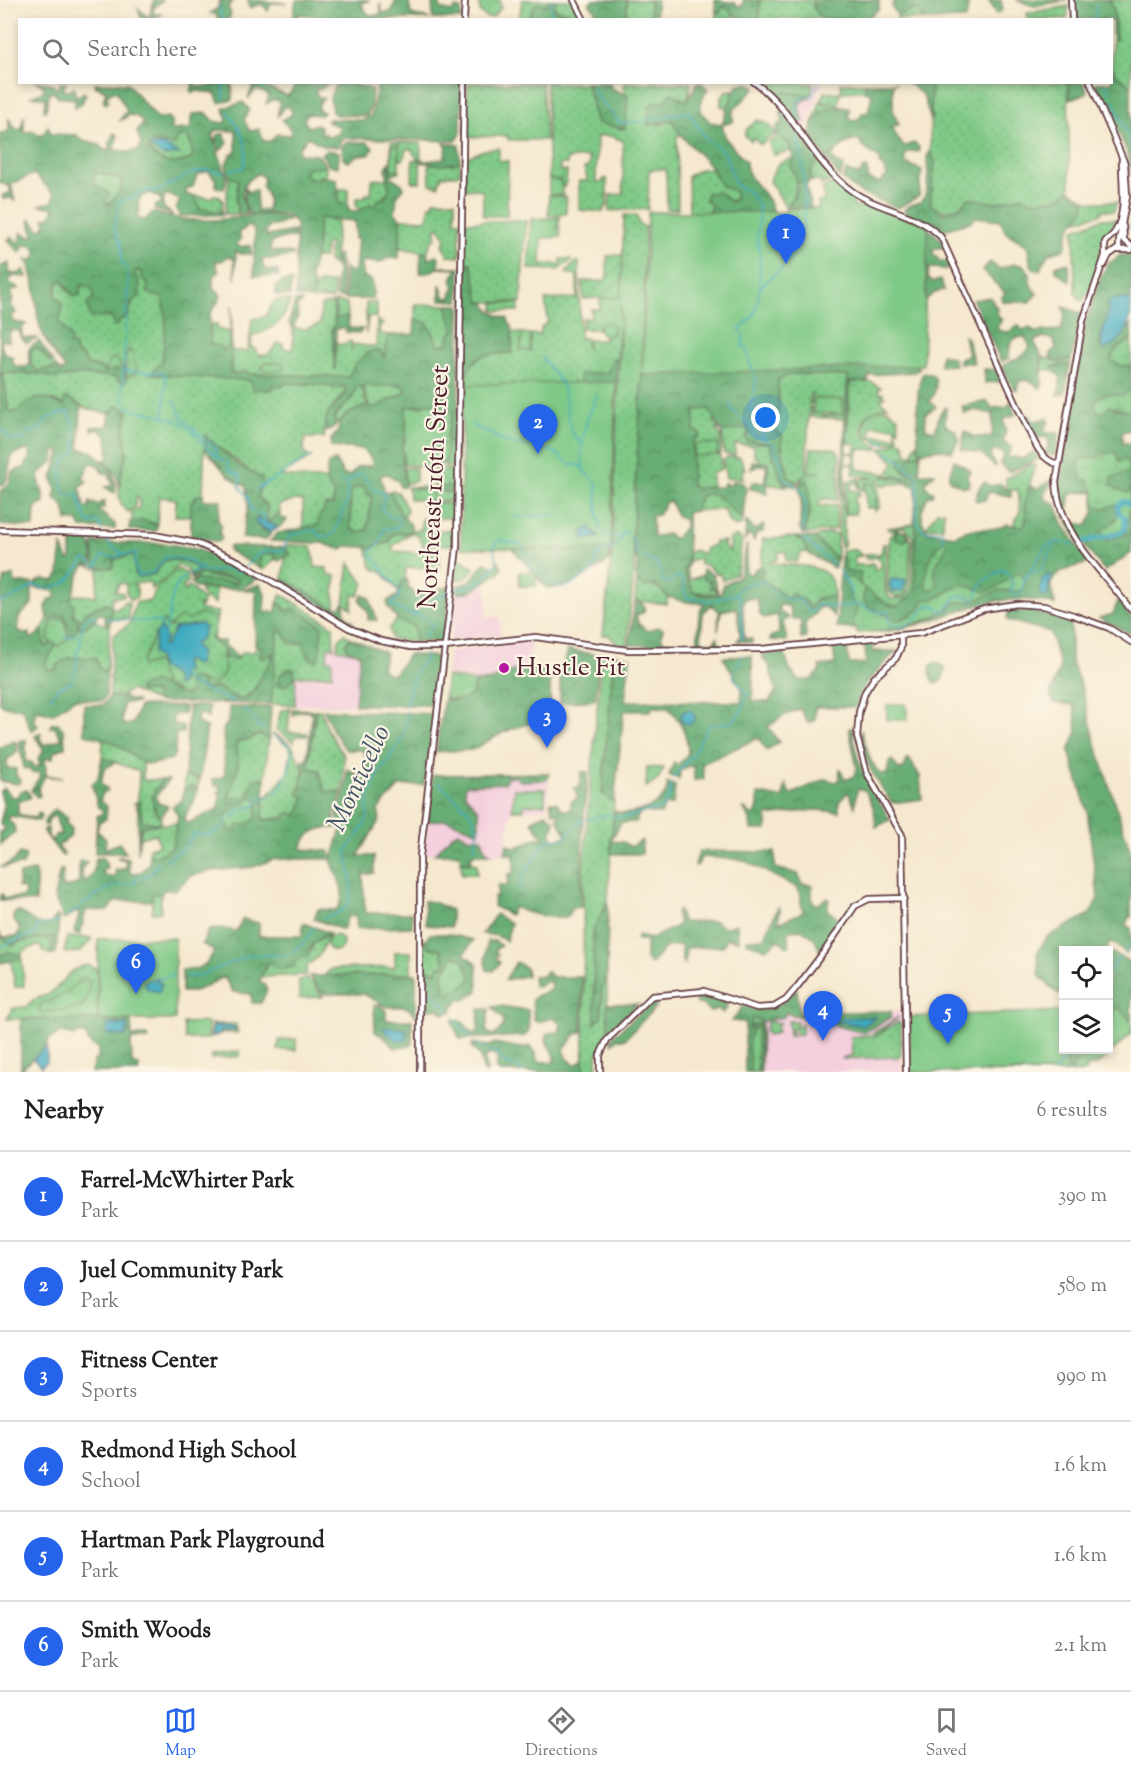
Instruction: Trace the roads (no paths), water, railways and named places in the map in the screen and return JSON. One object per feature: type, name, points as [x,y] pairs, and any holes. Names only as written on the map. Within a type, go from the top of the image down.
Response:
[{"type":"street","points":[[464,18],[465,0]]},
{"type":"street","points":[[574,0],[583,18]]},
{"type":"street","points":[[1071,0],[1072,18]]},
{"type":"street","name":"Northeast 116th Street","points":[[420,1072],[420,856],[452,591],[458,502],[464,84]]},
{"type":"street","points":[[756,84],[776,100],[833,174],[848,189],[928,226],[941,237],[1021,417],[1041,453],[1050,462],[1058,464]]},
{"type":"street","points":[[1091,84],[1116,137],[1122,157],[1127,178],[1122,232],[1125,242],[1131,248]]},
{"type":"street","points":[[1098,279],[1106,240],[1115,232],[1121,208],[1122,157]]},
{"type":"street","points":[[1126,202],[1119,241],[1115,251],[1108,257],[1098,279],[1083,321],[1058,464],[1058,498],[1068,527],[1131,610]]},
{"type":"street","points":[[1110,237],[1131,248]]},
{"type":"street","points":[[1105,247],[1115,251],[1131,248]]},
{"type":"street","points":[[0,530],[117,534],[184,540],[213,549],[242,563],[362,634],[411,647],[445,647],[536,638],[627,651],[732,650],[901,636],[925,632],[992,607],[1024,604],[1049,607],[1101,625],[1131,642]]},
{"type":"street","points":[[901,636],[901,647],[896,657],[874,678],[866,692],[859,712],[857,737],[865,769],[902,835],[906,1072]]},
{"type":"street","points":[[600,1072],[600,1055],[612,1033],[652,996],[662,993],[704,991],[757,1008],[781,1004],[826,949],[855,906],[868,899],[903,898]]},
{"type":"water","points":[[163,145],[179,154],[163,156],[150,147]]},
{"type":"water","points":[[1120,298],[1131,301],[1126,331],[1118,342],[1103,350],[1102,339],[1108,314],[1108,301]]},
{"type":"water","points":[[256,518],[277,528],[270,532],[256,524]]},
{"type":"water","points":[[590,527],[599,537],[583,540],[583,532]]},
{"type":"water","points":[[1048,574],[1053,579],[1049,583],[1048,596],[1042,597],[1040,594],[1042,580]]},
{"type":"water","points":[[891,579],[906,580],[903,591],[893,592],[889,585]]},
{"type":"water","points":[[201,624],[205,628],[201,640],[194,644],[201,654],[198,664],[194,665],[187,660],[184,663],[187,672],[181,672],[182,682],[177,686],[174,675],[160,667],[159,658],[153,653],[156,633],[161,628],[166,639],[162,645],[165,647],[175,628]]},
{"type":"water","points":[[685,710],[691,710],[695,717],[691,724],[685,724],[681,720],[681,714]]},
{"type":"water","points":[[158,977],[157,982],[162,983],[159,992],[147,989],[144,982]]},
{"type":"water","points":[[876,1017],[864,1026],[831,1020],[834,1018]]},
{"type":"water","points":[[106,1025],[127,1025],[127,1034],[124,1036],[107,1034]]},
{"type":"water","points":[[213,1026],[234,1027],[236,1030],[222,1031],[214,1036],[211,1035]]},
{"type":"water","points":[[384,1027],[406,1029],[407,1040],[397,1041],[384,1030]]},
{"type":"water","points":[[47,1046],[47,1062],[41,1067],[33,1059]]},
{"type":"waterway","points":[[551,0],[552,18]]},
{"type":"waterway","points":[[219,6],[222,18]]},
{"type":"waterway","points":[[1094,18],[1097,6]]},
{"type":"waterway","points":[[223,84],[224,99]]},
{"type":"waterway","points":[[594,84],[595,94],[620,123],[689,112],[705,138],[724,152],[736,186],[748,191],[758,204],[757,239],[760,255],[760,289],[754,315],[740,329],[744,337],[742,346],[747,348],[748,359],[754,372]]},
{"type":"waterway","points":[[812,97],[818,84]]},
{"type":"waterway","points":[[1105,84],[1110,94]]},
{"type":"waterway","points":[[798,121],[797,106],[801,98],[810,97]]},
{"type":"waterway","points":[[1114,102],[1131,143]]},
{"type":"waterway","points":[[227,111],[237,124],[246,152],[243,168],[230,170]]},
{"type":"waterway","points":[[760,288],[788,261],[796,251],[800,240],[805,208],[805,189],[801,153],[793,127]]},
{"type":"waterway","points":[[135,410],[130,409],[122,400],[128,280],[127,269],[122,263],[121,245],[114,227],[119,202],[135,197],[139,192],[158,190],[199,171],[224,172]]},
{"type":"waterway","points":[[1131,223],[1131,231]]},
{"type":"waterway","points":[[542,357],[563,386],[571,432],[581,443]]},
{"type":"waterway","points":[[125,371],[163,373],[166,376],[164,416]]},
{"type":"waterway","points":[[755,374],[756,386],[749,411],[764,417],[761,426],[764,439],[774,444],[774,451],[778,453],[785,480],[795,486]]},
{"type":"waterway","points":[[583,468],[584,430],[597,395]]},
{"type":"waterway","points":[[175,401],[182,418],[216,449],[216,455]]},
{"type":"waterway","points":[[730,403],[732,410],[752,428],[755,437],[764,439]]},
{"type":"waterway","points":[[137,410],[182,423],[223,460]]},
{"type":"waterway","points":[[0,428],[10,439],[22,440],[28,433],[41,429],[46,419],[68,411],[72,419],[76,448],[74,454],[63,465],[61,474],[63,484],[68,496],[77,494],[87,521],[91,523],[97,521],[102,531]]},
{"type":"waterway","points":[[472,425],[513,445],[530,445],[553,451],[570,464],[579,465],[597,484],[597,509],[601,530],[611,537],[619,537]]},
{"type":"waterway","points":[[877,440],[885,444]]},
{"type":"waterway","points":[[887,452],[898,458],[918,478],[916,522],[924,531],[941,531],[943,541]]},
{"type":"waterway","points":[[257,489],[312,456]]},
{"type":"waterway","points":[[227,461],[229,470],[241,476],[239,486],[248,497],[251,510],[264,515],[265,522]]},
{"type":"waterway","points":[[105,534],[110,546],[126,555],[136,553],[134,562],[138,576],[152,573],[166,557],[186,559],[206,572],[230,569],[241,572],[254,557],[265,551],[282,551],[290,535],[315,530],[319,536],[329,536],[335,532],[347,499],[348,481],[362,473],[374,490],[385,494],[381,508],[389,516],[399,519],[398,527],[384,529],[379,544],[371,551],[371,555],[399,590],[399,596],[391,606],[415,616],[417,603],[426,604],[450,592]]},
{"type":"waterway","points":[[339,480],[346,484]]},
{"type":"waterway","points":[[798,487],[806,499],[802,533]]},
{"type":"waterway","points":[[1083,542],[1121,533],[1125,528],[1125,518],[1119,513],[1118,506],[1124,501],[1131,505]]},
{"type":"waterway","points":[[528,516],[550,515]]},
{"type":"waterway","points":[[551,515],[560,515]]},
{"type":"waterway","points":[[513,517],[524,517]]},
{"type":"waterway","points":[[454,590],[473,584],[489,573],[497,562],[493,546],[500,540],[522,545],[533,569],[540,569],[546,574],[544,579],[551,584],[557,587],[569,586],[594,569],[597,555],[618,544],[623,532],[633,539],[636,553],[657,564],[663,581],[669,582],[677,576],[681,578],[687,598],[712,601],[734,594],[746,585],[763,581],[782,598],[799,599],[809,612],[813,612],[817,605],[842,607],[858,604],[877,612],[889,612],[889,624],[903,626],[913,621],[931,604],[944,611],[956,597],[975,599],[982,582],[1002,570],[1006,571],[1012,582],[1011,594],[1017,596],[1021,594],[1024,580],[1046,546],[1057,542],[1074,544]]},
{"type":"waterway","points":[[803,538],[836,567]]},
{"type":"waterway","points":[[1032,571],[1040,572],[1053,546]]},
{"type":"waterway","points":[[0,601],[7,601],[35,585],[45,589],[66,583],[85,559],[97,567],[102,556],[118,557],[122,554]]},
{"type":"waterway","points":[[190,573],[200,569]]},
{"type":"waterway","points":[[839,571],[850,588],[851,602]]},
{"type":"waterway","points":[[164,635],[175,588],[186,575]]},
{"type":"waterway","points":[[734,594],[738,595],[741,602],[742,640]]},
{"type":"waterway","name":"Monticello","points":[[417,612],[433,625],[425,635],[426,641]]},
{"type":"waterway","points":[[50,698],[57,688],[72,682],[77,665],[77,650],[80,649],[82,626],[88,616],[97,616]]},
{"type":"waterway","points":[[107,619],[128,620]]},
{"type":"waterway","points":[[131,621],[158,621],[161,622],[161,628]]},
{"type":"waterway","points":[[65,637],[78,636]]},
{"type":"waterway","name":"Monticello","points":[[405,706],[416,670],[426,659],[425,654]]},
{"type":"waterway","points":[[673,778],[692,756],[708,726],[733,722],[743,709],[744,700],[748,695],[733,677],[742,655]]},
{"type":"waterway","points":[[181,674],[191,684],[234,702]]},
{"type":"waterway","points":[[242,709],[251,715]]},
{"type":"waterway","name":"Monticello","points":[[323,918],[341,911],[349,903],[351,881],[346,852],[364,826],[368,815],[367,802],[378,774],[398,746],[406,726],[406,711]]},
{"type":"waterway","points":[[253,717],[257,726],[265,729]]},
{"type":"waterway","points":[[165,859],[171,859],[174,853],[182,850],[195,833],[207,836],[221,828],[228,818],[237,815],[238,810],[254,807],[260,798],[274,795],[284,781],[292,749],[273,735]]},
{"type":"waterway","points":[[439,783],[469,810],[476,826],[477,837],[474,850]]},
{"type":"waterway","points":[[611,816],[623,817],[660,810],[670,796],[671,784]]},
{"type":"waterway","points":[[527,870],[546,841],[565,838],[580,821],[608,814]]},
{"type":"waterway","points":[[67,917],[106,890],[135,883],[136,878],[149,875],[159,862]]},
{"type":"waterway","points":[[519,891],[520,882],[526,872]]},
{"type":"waterway","points":[[0,947],[36,932],[37,925],[58,922]]},
{"type":"waterway","name":"Monticello","points":[[185,977],[199,976],[249,955],[288,955],[306,941],[314,927]]},
{"type":"waterway","points":[[1124,954],[1131,944]]},
{"type":"waterway","points":[[1113,966],[1120,957]]},
{"type":"waterway","name":"Monticello","points":[[159,979],[173,975]]},
{"type":"waterway","points":[[432,993],[450,1011]]},
{"type":"waterway","points":[[454,1018],[470,1036]]},
{"type":"waterway","points":[[478,1044],[485,1048]]},
{"type":"waterway","points":[[488,1051],[496,1052],[504,1063],[518,1067],[522,1072]]},
{"type":"waterway","points":[[1054,1072],[1069,1054]]},
{"type":"place","name":"Farrel-McWhirter Park","points":[[786,264]]},
{"type":"place","name":"Juel Community Park","points":[[538,454]]},
{"type":"place","name":"Hustle Fit","points":[[504,668]]},
{"type":"place","name":"Fitness Center","points":[[547,748]]},
{"type":"place","name":"Smith Woods","points":[[136,994]]},
{"type":"place","name":"Redmond High School","points":[[823,1041]]},
{"type":"place","name":"Hartman Park Playground","points":[[948,1044]]}]
